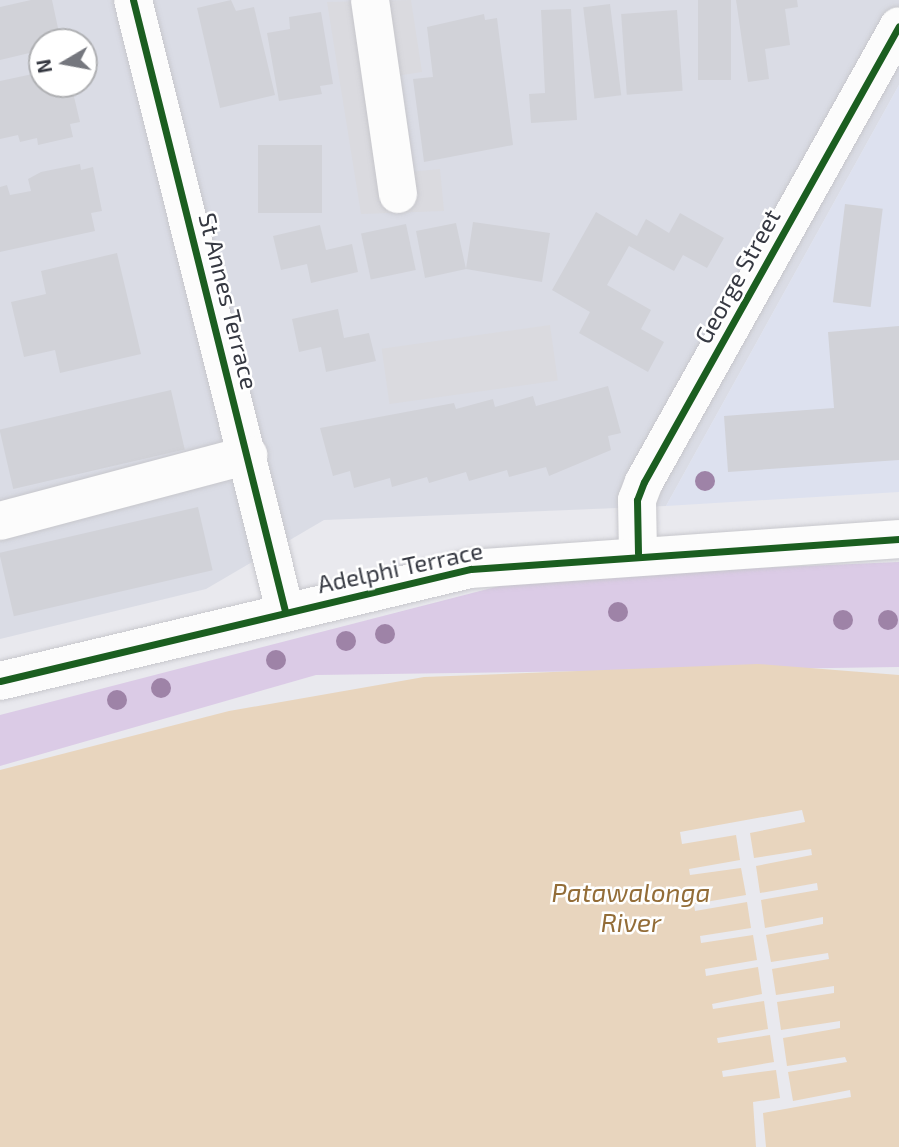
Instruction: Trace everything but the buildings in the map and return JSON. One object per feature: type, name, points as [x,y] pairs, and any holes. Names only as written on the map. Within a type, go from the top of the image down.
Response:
[{"type":"street","name":"St Annes Terrace","points":[[133,0],[285,611]]},
{"type":"street","points":[[370,0],[398,194]]},
{"type":"street","name":"George Street","points":[[638,553],[636,500],[644,482],[899,26]]},
{"type":"street","points":[[0,521],[248,455]]},
{"type":"street","name":"Adelphi Terrace","points":[[0,681],[285,611],[471,569],[638,553],[899,539]]},
{"type":"shaded area","points":[[0,0],[899,0],[899,85],[666,506],[324,520],[206,589],[0,639]]},
{"type":"shaded area","points":[[411,0],[422,72],[396,76],[409,172],[440,169],[444,211],[361,214],[327,2]]},
{"type":"shaded area","points":[[899,85],[899,492],[666,506]]},
{"type":"shaded area","points":[[550,325],[558,380],[389,404],[382,349]]},
{"type":"shaded area","points":[[899,562],[899,667],[316,675],[0,766],[0,715],[534,577]]},
{"type":"water","name":"Patawalonga River","points":[[758,664],[899,675],[899,1147],[0,1147],[0,770],[229,711],[424,677]]},
{"type":"pier","points":[[802,810],[805,822],[750,833],[754,858],[811,849],[812,855],[756,866],[760,893],[817,883],[818,890],[761,900],[765,928],[823,917],[823,924],[766,935],[771,962],[828,953],[829,959],[772,969],[776,995],[834,986],[834,993],[777,1002],[781,1030],[840,1021],[840,1028],[783,1038],[787,1066],[845,1057],[847,1062],[788,1072],[793,1101],[850,1090],[851,1097],[763,1113],[766,1147],[756,1147],[753,1102],[780,1098],[776,1070],[723,1077],[722,1071],[774,1062],[770,1035],[718,1043],[717,1038],[768,1029],[764,1001],[713,1009],[712,1004],[762,994],[758,967],[706,976],[705,969],[757,960],[753,935],[701,943],[700,936],[751,928],[747,902],[695,911],[694,904],[746,895],[741,868],[690,875],[689,869],[740,860],[736,835],[682,844],[680,832]]},
{"type":"cycle path","points":[[133,0],[285,611]]},
{"type":"cycle path","points":[[638,553],[637,500],[644,482],[899,26]]},
{"type":"cycle path","points":[[0,681],[471,569],[899,539]]}]
